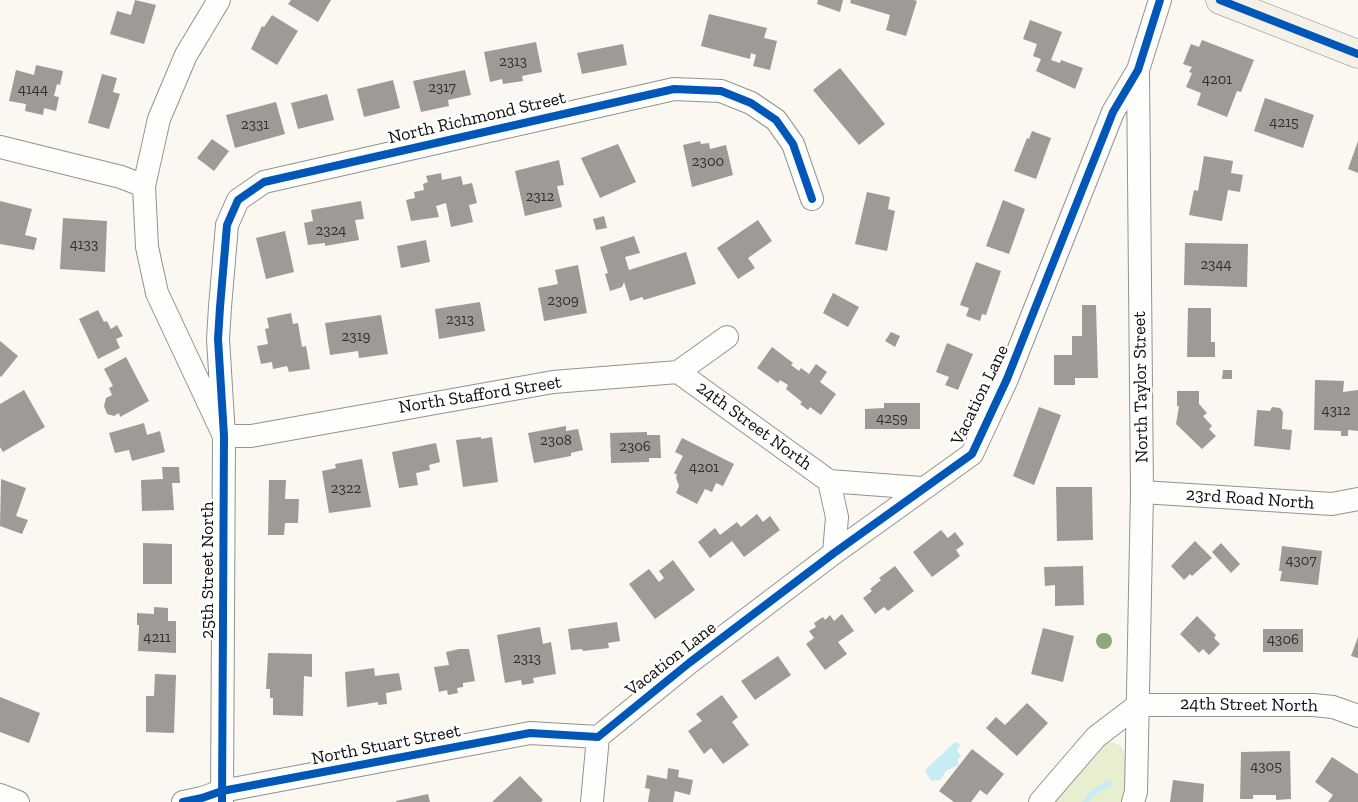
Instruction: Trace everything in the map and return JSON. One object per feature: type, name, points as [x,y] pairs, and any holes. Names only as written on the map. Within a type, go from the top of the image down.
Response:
[{"type":"street","name":"25th Street North","points":[[219,0],[186,55],[163,110],[144,186],[147,247],[157,293],[224,436]]},
{"type":"street","name":"Vacation Lane","points":[[598,737],[689,663],[834,553],[921,488],[972,454],[1008,379],[1113,112],[1138,70],[1160,0]]},
{"type":"street","points":[[1220,0],[1358,54]]},
{"type":"street","name":"North Taylor Street","points":[[1133,802],[1136,792],[1142,492],[1138,70]]},
{"type":"street","name":"North Richmond Street","points":[[218,339],[227,225],[238,200],[264,182],[674,88],[721,92],[751,103],[776,120],[793,144],[812,199]]},
{"type":"street","points":[[0,147],[121,177],[144,186]]},
{"type":"street","points":[[678,372],[727,337]]},
{"type":"street","name":"25th Street North","points":[[218,339],[224,436],[222,796]]},
{"type":"street","name":"24th Street North","points":[[678,372],[829,481],[921,488]]},
{"type":"street","name":"North Stafford Street","points":[[224,436],[251,436],[553,382],[678,372]]},
{"type":"street","name":"24th Street North","points":[[829,481],[837,517],[834,553]]},
{"type":"street","name":"23rd Road North","points":[[1142,492],[1332,504],[1358,499]]},
{"type":"street","points":[[1040,802],[1096,738],[1138,705]]},
{"type":"street","name":"24th Street North","points":[[1138,705],[1313,705],[1333,707],[1358,716]]},
{"type":"street","name":"North Stuart Street","points":[[183,802],[222,796],[530,733],[598,737]]},
{"type":"street","points":[[592,802],[598,737]]},
{"type":"street","points":[[0,795],[18,802]]},
{"type":"green space","points":[[1109,742],[1120,746],[1125,755],[1126,776],[1122,802],[1054,802],[1104,744]]},
{"type":"water","points":[[955,742],[959,743],[960,746],[957,750],[961,756],[958,759],[958,765],[946,771],[940,780],[931,781],[925,770]]},
{"type":"building","points":[[135,0],[156,5],[144,44],[110,34],[117,11],[131,15]]},
{"type":"building","points":[[291,0],[331,0],[318,22],[288,4]]},
{"type":"building","points":[[818,0],[843,0],[840,12],[817,4]]},
{"type":"building","points":[[851,0],[917,1],[906,36],[886,30],[890,15],[850,3]]},
{"type":"building","points":[[709,14],[767,28],[764,38],[777,41],[770,70],[753,66],[756,55],[751,53],[750,59],[701,46]]},
{"type":"building","points":[[272,15],[298,31],[277,65],[251,49],[262,26],[264,27]]},
{"type":"building","points":[[1030,20],[1062,32],[1051,60],[1060,63],[1061,60],[1083,68],[1075,89],[1036,71],[1041,59],[1033,56],[1037,44],[1023,39]]},
{"type":"building","points":[[1202,40],[1254,60],[1241,92],[1237,91],[1227,117],[1197,105],[1201,93],[1186,87],[1192,73],[1189,72],[1192,67],[1183,64],[1191,44],[1199,47]]},
{"type":"building","points":[[536,42],[542,72],[522,76],[523,81],[503,84],[502,79],[490,82],[484,52]]},
{"type":"building","points":[[623,44],[627,65],[582,74],[577,53]]},
{"type":"building","points":[[36,65],[63,71],[60,85],[57,84],[54,96],[59,97],[56,111],[44,108],[43,115],[25,111],[26,104],[9,101],[16,70],[34,75]]},
{"type":"building","points":[[840,68],[885,124],[859,145],[813,90]]},
{"type":"building","points":[[465,70],[471,95],[448,100],[449,106],[421,112],[413,81]]},
{"type":"building","points":[[102,74],[117,78],[113,92],[120,94],[109,129],[88,123]]},
{"type":"building","points":[[393,80],[400,108],[364,117],[357,89]]},
{"type":"building","points":[[327,94],[334,120],[298,129],[291,103]]},
{"type":"building","points":[[1265,98],[1314,115],[1303,148],[1254,131]]},
{"type":"building","points":[[276,102],[285,134],[235,148],[226,115]]},
{"type":"building","points":[[1032,131],[1051,138],[1036,179],[1014,171],[1027,138],[1029,139]]},
{"type":"building","points":[[212,139],[229,151],[214,171],[197,158]]},
{"type":"building","points":[[700,141],[701,144],[709,143],[710,149],[726,145],[733,175],[692,187],[683,145]]},
{"type":"building","points":[[1358,141],[1358,173],[1348,169]]},
{"type":"building","points":[[618,144],[636,182],[600,198],[581,158]]},
{"type":"building","points":[[1204,156],[1233,161],[1231,173],[1243,175],[1240,192],[1228,190],[1222,221],[1189,215],[1194,190],[1198,191]]},
{"type":"building","points":[[559,160],[564,185],[557,186],[562,207],[525,216],[515,171]]},
{"type":"building","points":[[441,173],[442,180],[461,176],[463,185],[472,183],[477,203],[469,205],[473,222],[451,227],[446,203],[436,206],[439,217],[411,221],[406,200],[415,198],[414,192],[424,190],[423,184],[428,182],[426,176]]},
{"type":"building","points":[[867,192],[890,197],[888,209],[895,211],[887,251],[855,244]]},
{"type":"building","points":[[1003,200],[1025,209],[1009,254],[986,246]]},
{"type":"building","points":[[0,201],[32,209],[25,235],[37,238],[34,250],[0,244]]},
{"type":"building","points":[[361,201],[364,219],[355,220],[359,240],[325,246],[325,243],[308,245],[304,223],[313,221],[311,210]]},
{"type":"building","points":[[604,216],[607,228],[596,230],[593,219]]},
{"type":"building","points":[[63,218],[107,221],[105,272],[60,269]]},
{"type":"building","points":[[758,220],[772,241],[748,258],[755,268],[738,279],[717,248]]},
{"type":"building","points":[[285,231],[294,272],[266,279],[256,238]]},
{"type":"building","points":[[634,236],[640,253],[625,257],[629,270],[686,252],[696,284],[644,300],[642,297],[630,301],[624,282],[622,287],[610,291],[605,274],[608,273],[600,247]]},
{"type":"building","points":[[426,240],[430,262],[401,268],[397,246]]},
{"type":"building","points":[[1185,243],[1248,244],[1247,287],[1184,285]]},
{"type":"building","points":[[976,262],[1001,271],[986,315],[982,314],[980,321],[966,316],[969,308],[960,305]]},
{"type":"building","points":[[578,265],[587,313],[544,321],[538,288],[558,284],[555,270]]},
{"type":"building","points":[[833,293],[859,307],[848,327],[823,313]]},
{"type":"building","points":[[480,302],[485,331],[439,339],[435,309]]},
{"type":"building","points":[[1082,305],[1096,305],[1098,378],[1075,378],[1075,385],[1054,385],[1054,355],[1072,355],[1072,336],[1082,336]]},
{"type":"building","points":[[1188,308],[1211,308],[1211,342],[1215,342],[1215,357],[1187,357]]},
{"type":"building","points":[[98,310],[104,322],[107,321],[111,329],[117,325],[123,336],[116,339],[120,348],[98,359],[79,319]]},
{"type":"building","points":[[291,313],[293,324],[298,323],[302,347],[306,346],[310,369],[289,372],[287,366],[273,369],[272,362],[261,364],[257,346],[268,344],[265,329],[269,328],[267,318]]},
{"type":"building","points":[[381,315],[388,354],[359,358],[358,351],[330,355],[325,323]]},
{"type":"building","points":[[891,332],[900,336],[895,347],[885,341]]},
{"type":"building","points":[[0,341],[18,356],[1,377],[0,376]]},
{"type":"building","points":[[947,343],[973,354],[958,390],[945,385],[949,377],[936,372]]},
{"type":"building","points":[[772,347],[793,363],[791,365],[799,371],[801,368],[809,374],[816,364],[827,372],[820,382],[836,394],[821,415],[810,407],[808,410],[800,404],[802,402],[786,389],[788,385],[780,380],[778,383],[757,368]]},
{"type":"building","points":[[126,357],[149,401],[120,417],[119,413],[114,416],[107,414],[104,406],[106,398],[112,395],[109,388],[113,386],[104,369]]},
{"type":"building","points":[[1223,370],[1232,370],[1232,379],[1222,379]]},
{"type":"building","points":[[1315,380],[1344,381],[1343,392],[1358,390],[1358,431],[1348,430],[1348,436],[1341,436],[1341,431],[1314,430]]},
{"type":"building","points":[[24,390],[45,427],[3,452],[0,447],[0,404]]},
{"type":"building","points":[[1177,391],[1199,391],[1199,404],[1207,413],[1203,416],[1212,426],[1209,429],[1216,436],[1202,449],[1176,424],[1179,406],[1177,406]]},
{"type":"building","points":[[884,403],[920,403],[920,429],[865,429],[865,409],[884,408]]},
{"type":"building","points":[[1039,407],[1061,415],[1034,485],[1013,476]]},
{"type":"building","points":[[1272,407],[1280,408],[1283,412],[1282,429],[1292,430],[1290,450],[1254,446],[1257,410],[1270,411]]},
{"type":"building","points":[[144,423],[147,435],[160,431],[165,452],[132,461],[129,450],[115,453],[109,433]]},
{"type":"building","points":[[566,426],[566,431],[578,429],[583,450],[571,453],[571,456],[534,463],[528,433]]},
{"type":"building","points":[[647,432],[647,435],[660,435],[661,458],[649,458],[649,462],[611,463],[610,433]]},
{"type":"building","points":[[481,437],[481,439],[492,437],[498,482],[463,487],[456,440]]},
{"type":"building","points":[[682,438],[734,464],[723,486],[716,483],[712,492],[705,489],[697,504],[676,493],[679,486],[676,478],[677,475],[674,473],[683,456],[675,452]]},
{"type":"building","points":[[436,443],[440,462],[429,465],[430,470],[416,473],[418,485],[399,488],[392,452]]},
{"type":"building","points":[[362,459],[371,507],[329,513],[322,471],[336,468],[335,464]]},
{"type":"building","points":[[162,467],[179,467],[180,483],[172,483],[174,510],[142,511],[141,480],[163,479]]},
{"type":"building","points":[[1,479],[26,488],[16,516],[28,520],[22,534],[0,526]]},
{"type":"building","points":[[269,480],[286,480],[285,499],[299,499],[298,523],[285,523],[284,535],[268,535]]},
{"type":"building","points":[[1056,487],[1092,487],[1093,540],[1057,541]]},
{"type":"building","points":[[757,514],[763,522],[770,516],[780,530],[744,557],[732,541],[710,558],[698,542],[715,528],[720,535],[737,522],[741,527]]},
{"type":"building","points":[[941,530],[948,538],[955,532],[964,544],[956,550],[960,556],[932,577],[913,552]]},
{"type":"building","points":[[1195,541],[1212,558],[1192,576],[1190,574],[1184,580],[1171,566]]},
{"type":"building","points":[[143,543],[172,544],[172,584],[143,584]]},
{"type":"building","points":[[1221,543],[1240,564],[1231,573],[1212,552]]},
{"type":"building","points":[[1282,546],[1322,551],[1318,585],[1280,581],[1282,571],[1279,571]]},
{"type":"building","points":[[673,560],[695,590],[655,619],[629,584],[649,569],[659,582],[664,578],[659,571]]},
{"type":"building","points":[[895,566],[914,591],[888,611],[884,607],[875,614],[863,598],[881,580],[879,578]]},
{"type":"building","points":[[1083,566],[1084,605],[1055,606],[1055,585],[1045,586],[1044,567]]},
{"type":"building","points":[[154,607],[168,608],[168,621],[176,621],[176,653],[138,651],[139,625],[137,625],[137,613],[154,614]]},
{"type":"building","points":[[842,614],[854,631],[838,642],[847,654],[825,670],[806,644],[814,638],[809,631],[816,627],[814,623],[823,617],[825,620],[830,615],[834,621]]},
{"type":"building","points":[[1197,616],[1216,635],[1214,638],[1220,644],[1209,655],[1203,649],[1199,653],[1180,634]]},
{"type":"building","points":[[617,622],[620,641],[608,643],[609,648],[583,651],[582,649],[571,650],[568,629]]},
{"type":"building","points":[[540,627],[543,644],[551,642],[556,674],[533,678],[534,683],[522,685],[521,680],[505,683],[497,635]]},
{"type":"building","points":[[1043,628],[1074,636],[1063,682],[1031,674]]},
{"type":"building","points":[[1263,629],[1303,629],[1303,652],[1263,652]]},
{"type":"building","points":[[1358,637],[1358,658],[1351,656]]},
{"type":"building","points":[[469,649],[475,681],[463,683],[463,687],[457,688],[458,693],[448,695],[447,690],[439,692],[434,667],[449,665],[446,652]]},
{"type":"building","points":[[268,653],[312,654],[312,677],[304,676],[303,716],[273,715],[273,698],[270,698],[270,689],[266,689]]},
{"type":"building","points":[[778,656],[791,675],[755,700],[741,681]]},
{"type":"building","points":[[374,668],[375,676],[399,673],[402,690],[386,693],[387,704],[378,705],[378,702],[347,707],[345,672]]},
{"type":"building","points":[[155,674],[176,675],[174,733],[146,732],[146,696],[154,696]]},
{"type":"building","points":[[722,695],[738,717],[732,722],[749,745],[723,764],[711,748],[704,754],[688,731],[702,721],[696,714]]},
{"type":"building","points":[[0,697],[40,713],[29,743],[0,732]]},
{"type":"building","points":[[1027,703],[1048,723],[1017,756],[986,728],[996,717],[1005,725]]},
{"type":"building","points":[[972,749],[1004,774],[987,795],[980,790],[971,802],[954,802],[939,791]]},
{"type":"building","points":[[1290,751],[1291,799],[1276,800],[1276,795],[1253,795],[1253,799],[1240,799],[1241,752]]},
{"type":"building","points":[[1332,757],[1358,774],[1358,802],[1328,802],[1333,795],[1315,782]]},
{"type":"building","points":[[668,768],[679,770],[678,777],[693,780],[690,795],[675,791],[673,802],[648,802],[650,789],[645,788],[647,775],[667,779]]},
{"type":"building","points":[[520,776],[543,800],[541,802],[492,802]]},
{"type":"building","points":[[1173,780],[1204,784],[1203,802],[1170,802]]},
{"type":"building","points":[[428,794],[430,802],[396,802],[396,801]]},
{"type":"waterway","points":[[1086,802],[1091,794],[1109,783]]},
{"type":"cycle path","points":[[183,802],[222,791],[530,733],[598,737],[689,663],[834,553],[972,454],[1007,379],[1113,112],[1138,70],[1160,0]]},
{"type":"cycle path","points":[[1220,0],[1358,54]]},
{"type":"cycle path","points":[[222,802],[224,436],[218,339],[227,225],[238,200],[264,182],[674,89],[721,91],[751,103],[776,120],[793,144],[812,199]]}]
